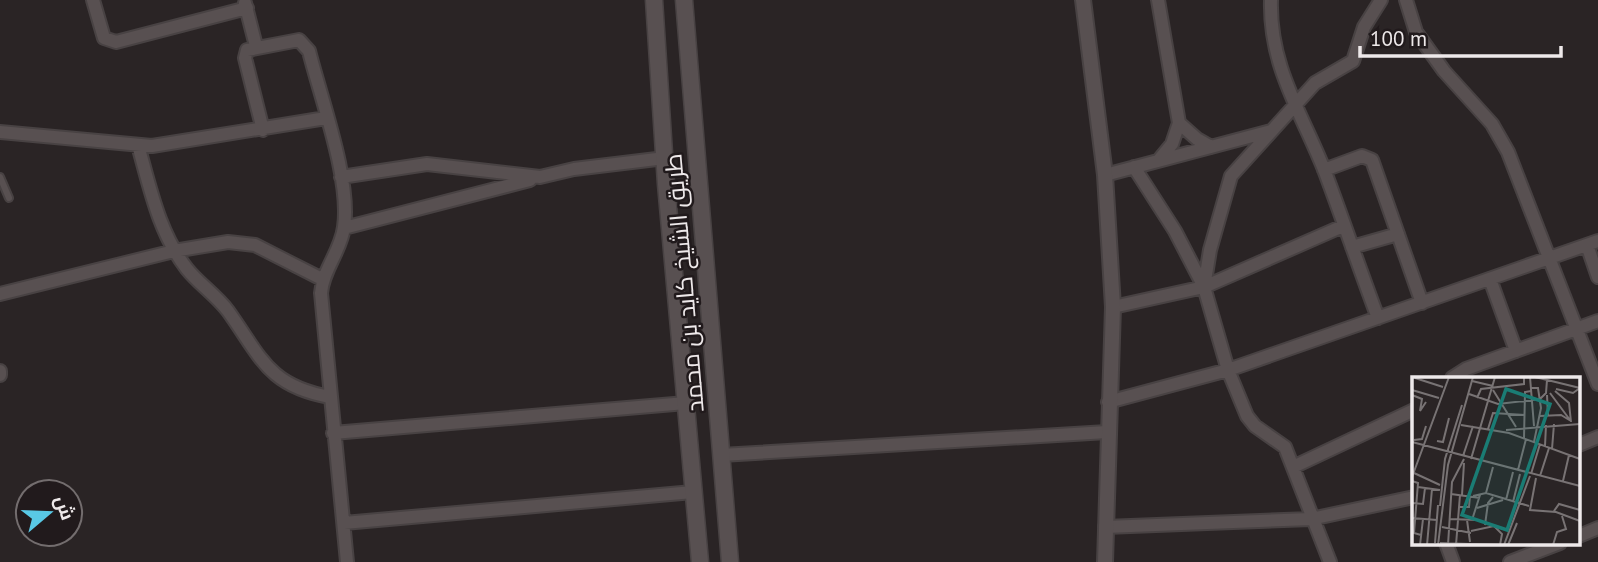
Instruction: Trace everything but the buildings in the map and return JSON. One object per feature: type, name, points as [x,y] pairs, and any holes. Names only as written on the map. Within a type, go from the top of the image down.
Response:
[{"type":"main road","name":"طريق الشيخ كايد بن محمد","points":[[654,0],[700,562]]},
{"type":"main road","name":"طريق الشيخ كايد بن محمد","points":[[684,0],[730,562]]},
{"type":"main road","points":[[723,562],[730,562]]},
{"type":"street","points":[[93,0],[104,38],[116,42],[246,4],[256,46]]},
{"type":"street","points":[[1083,0],[1105,175],[1113,307],[1105,562]]},
{"type":"street","points":[[1158,0],[1179,122],[1172,144],[1158,161]]},
{"type":"street","points":[[1271,0],[1278,62],[1293,105],[1324,170],[1378,318]]},
{"type":"street","points":[[1204,287],[1210,250],[1231,176],[1315,83],[1353,61],[1364,27],[1381,0]]},
{"type":"street","points":[[1406,0],[1416,33],[1444,71],[1492,124],[1508,152],[1551,257],[1598,384]]},
{"type":"street","points":[[263,130],[245,58],[247,50],[293,39],[305,45],[309,51],[341,177],[344,228],[322,279],[321,308],[347,562]]},
{"type":"street","points":[[0,132],[138,145],[168,145],[326,118]]},
{"type":"street","points":[[1179,122],[1197,139],[1211,147]]},
{"type":"street","points":[[1105,175],[1271,131]]},
{"type":"street","points":[[138,145],[155,205],[174,251],[189,272],[221,302],[259,360],[273,375],[291,386],[330,397]]},
{"type":"street","points":[[1324,170],[1362,156],[1369,157],[1422,303]]},
{"type":"street","points":[[344,228],[574,169],[665,158]]},
{"type":"street","points":[[341,177],[427,164],[540,177]]},
{"type":"street","points":[[1135,167],[1175,231],[1204,287],[1228,370],[1247,416],[1255,426],[1285,447],[1330,562]]},
{"type":"street","points":[[1113,307],[1204,287],[1343,226]]},
{"type":"street","points":[[1352,247],[1398,234]]},
{"type":"street","points":[[0,294],[215,243],[242,242],[267,250],[322,279]]},
{"type":"street","points":[[1108,402],[1228,370],[1592,243],[1598,277]]},
{"type":"street","points":[[1490,279],[1516,351]]},
{"type":"street","points":[[1454,377],[1466,369],[1598,321]]},
{"type":"street","points":[[333,433],[686,403]]},
{"type":"street","points":[[1293,467],[1412,411]]},
{"type":"street","points":[[721,455],[1107,432]]},
{"type":"street","points":[[1580,445],[1598,437]]},
{"type":"street","points":[[344,523],[693,492]]},
{"type":"street","points":[[1105,527],[1311,519],[1412,496]]},
{"type":"street","points":[[1580,536],[1598,528]]},
{"type":"street","points":[[1446,544],[1453,562]]},
{"type":"street","points":[[1510,562],[1544,546],[1550,562]]},
{"type":"lane","points":[[0,177],[9,198]]}]
